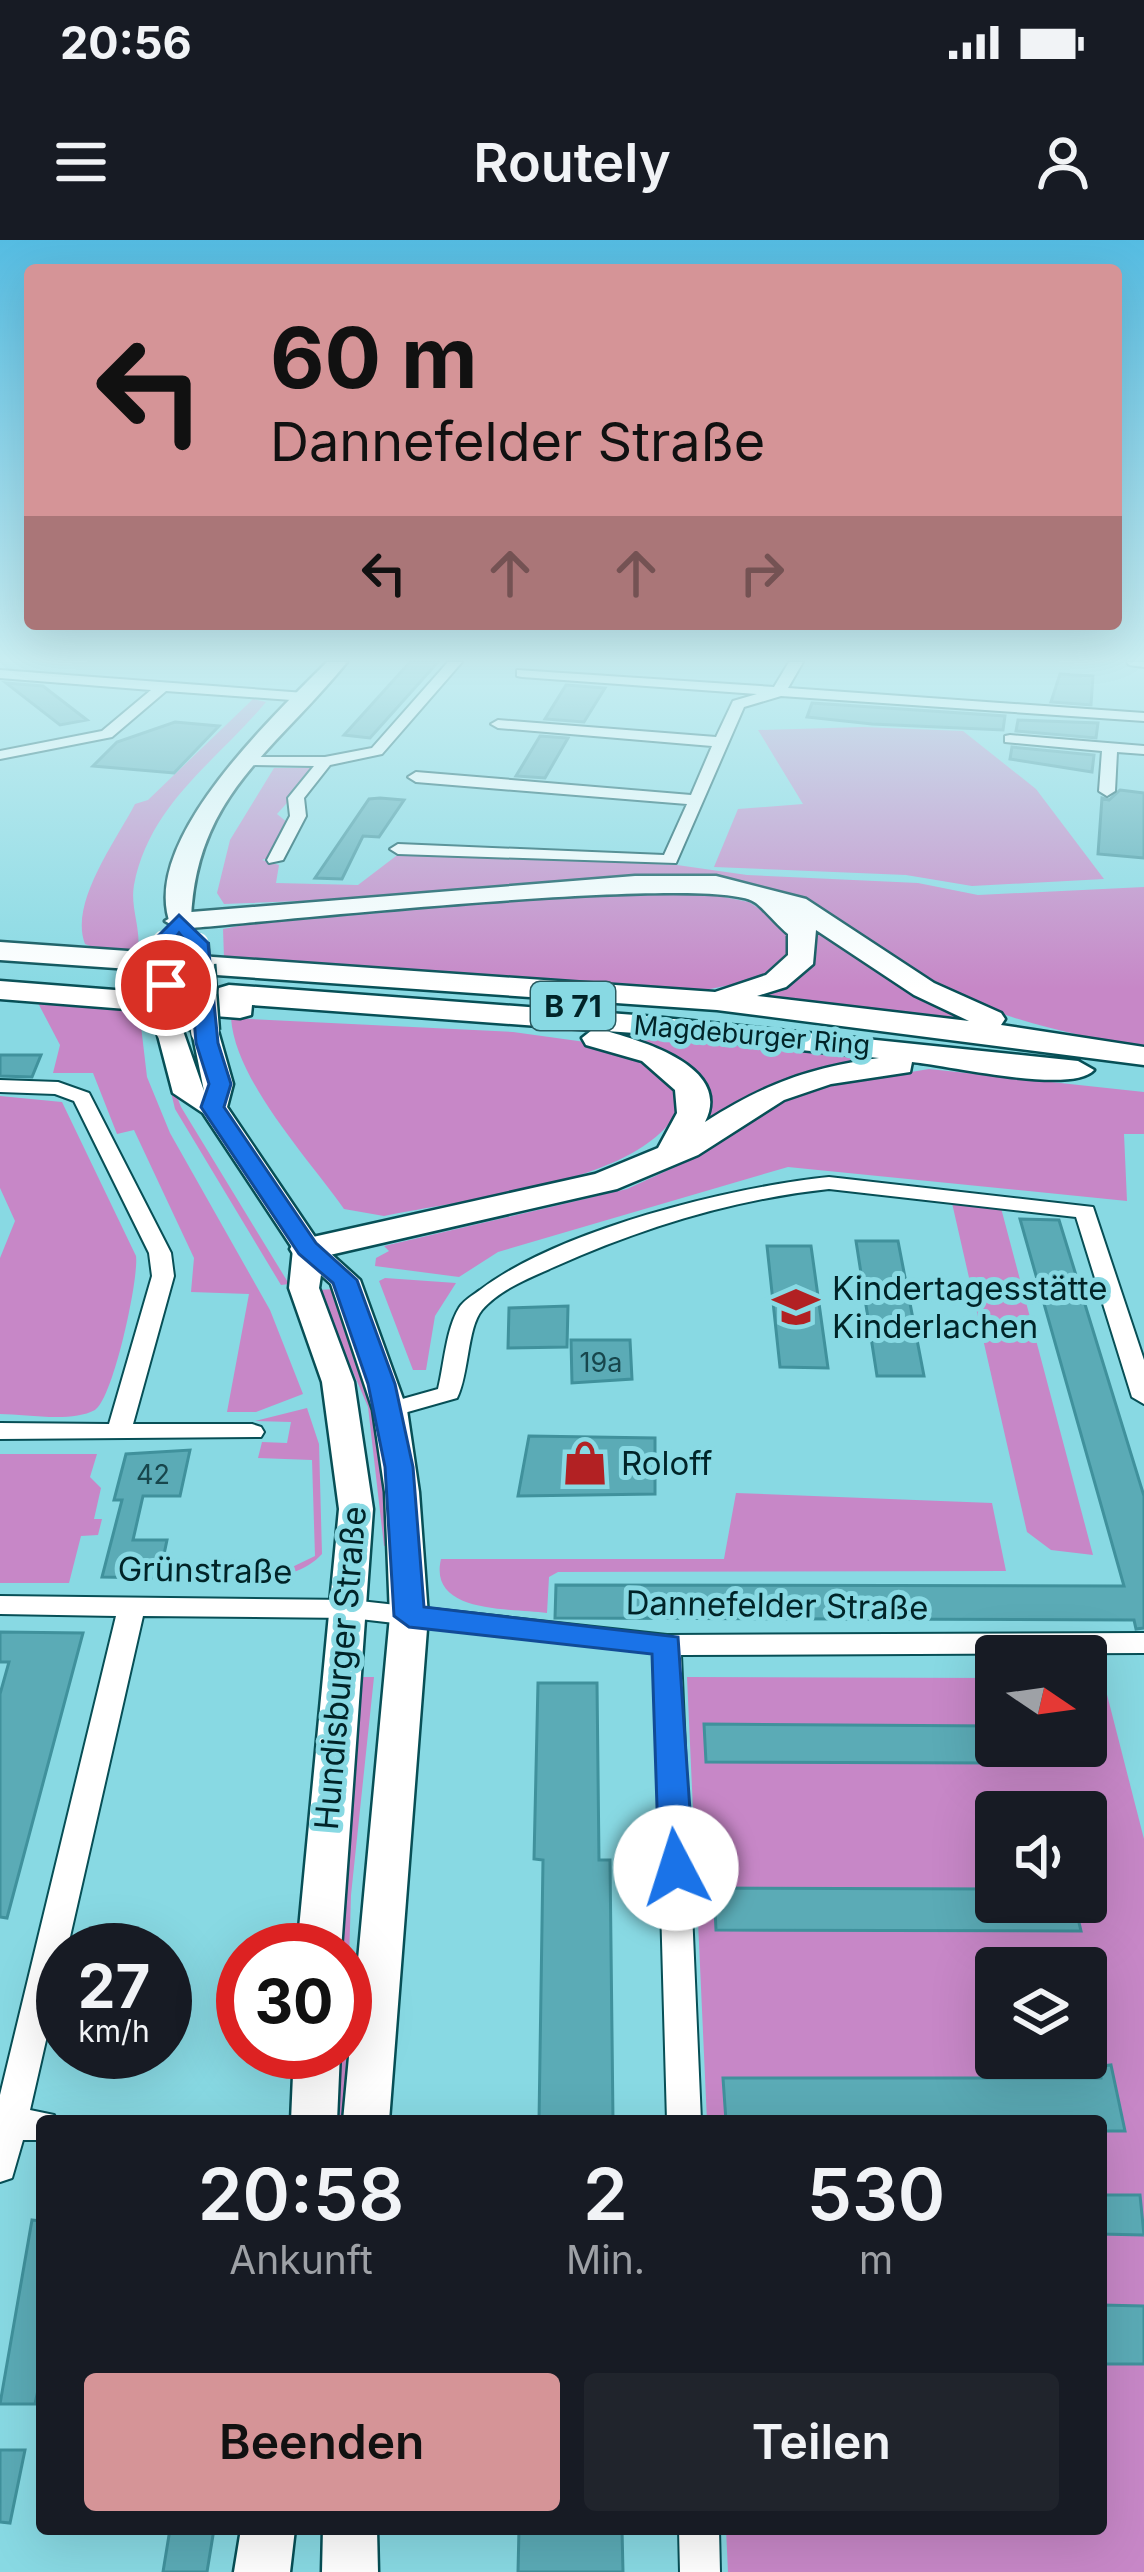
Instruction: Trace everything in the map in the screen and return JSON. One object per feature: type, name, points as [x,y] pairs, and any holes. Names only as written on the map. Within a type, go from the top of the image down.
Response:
[{"type":"highway","points":[[171,931],[617,886],[716,884],[781,899],[944,999],[1058,1041]]},
{"type":"highway","points":[[617,886],[705,889],[750,897],[790,917],[806,946],[794,970],[756,990],[720,996],[633,995]]},
{"type":"highway","points":[[0,952],[633,995],[1058,1041],[1144,1056]]},
{"type":"highway","name":"Magdeburger Ring","points":[[0,966],[643,1012],[1144,1065]]},
{"type":"highway","name":"Magdeburger Ring","points":[[0,978],[635,1024],[1144,1078]]},
{"type":"highway","points":[[0,990],[513,1028],[624,1044],[669,1064],[691,1088],[694,1113],[670,1156]]},
{"type":"highway","points":[[308,1249],[579,1188],[670,1156],[757,1101],[847,1071],[916,1064],[1078,1070]]},
{"type":"main road","name":"Hundisburger Straße","points":[[239,771],[192,836],[181,872],[171,931],[169,1028],[187,1093],[212,1107],[308,1249],[345,1280],[390,1410],[402,1492],[409,1616],[367,2115]]},
{"type":"main road","points":[[171,931],[198,943],[205,1031],[220,1084],[212,1107]]},
{"type":"main road","name":"Hundisburger Straße","points":[[308,1249],[304,1288],[338,1382],[354,1478],[351,1610],[322,1923]]},
{"type":"main road","points":[[314,2115],[316,2079]]},
{"type":"main road","points":[[262,2572],[267,2535]]},
{"type":"main road","points":[[350,2535],[350,2572]]},
{"type":"street","points":[[275,860],[298,817],[296,798],[318,771]]},
{"type":"street","points":[[398,849],[670,860],[710,771]]},
{"type":"street","points":[[1108,791],[1109,771]]},
{"type":"street","points":[[416,777],[698,800]]},
{"type":"street","points":[[0,1087],[58,1088],[82,1097],[160,1252],[163,1276],[119,1430]]},
{"type":"street","points":[[390,1410],[446,1396],[454,1385],[465,1317],[473,1304],[507,1280],[573,1249],[671,1215],[789,1187],[830,1183],[1085,1212],[1144,1397]]},
{"type":"street","points":[[0,1431],[252,1432]]},
{"type":"street","name":"Grünstraße","points":[[0,1605],[351,1610],[409,1616]]},
{"type":"street","points":[[0,2168],[17,2125],[132,1605]]},
{"type":"street","name":"Dannefelder Straße","points":[[409,1616],[667,1645],[1144,1643]]},
{"type":"street","points":[[667,1645],[684,2115]]},
{"type":"street","points":[[699,2535],[700,2572]]},
{"type":"shaded area","points":[[178,771],[200,771],[154,830],[142,856],[133,893],[138,950],[103,951],[85,944],[83,910],[135,804],[148,800]]},
{"type":"shaded area","points":[[272,771],[315,771],[277,814],[288,823],[270,857],[262,860],[279,865],[276,883],[358,885],[400,853],[677,865],[747,875],[918,883],[978,895],[1144,887],[1144,1048],[1045,1026],[972,1003],[924,980],[800,902],[746,884],[224,904],[217,893],[230,840]]},
{"type":"shaded area","points":[[783,771],[1013,771],[1036,789],[1104,879],[972,886],[906,875],[714,867],[738,809],[803,804]]},
{"type":"shaded area","points":[[703,893],[749,902],[787,927],[793,949],[770,977],[700,991],[224,958],[223,929],[244,925],[590,894]]},
{"type":"shaded area","points":[[803,920],[999,1028],[737,1001],[814,956],[815,942]]},
{"type":"shaded area","points":[[0,995],[139,1009],[147,1077],[170,1133],[270,1310],[303,1394],[256,1412],[227,1412],[249,1294],[191,1292],[194,1258],[134,1130],[117,1134],[93,1073],[53,1073],[60,1045],[38,1003],[0,1001]]},
{"type":"shaded area","points":[[231,1018],[513,1032],[607,1045],[666,1075],[677,1093],[678,1110],[658,1135],[627,1156],[546,1185],[384,1216],[344,1209],[259,1092],[245,1067]]},
{"type":"shaded area","points":[[570,1026],[917,1058],[809,1074],[755,1093],[709,1119],[672,1056],[637,1040]]},
{"type":"shaded area","points":[[164,1063],[181,1107],[289,1284],[281,1285],[175,1109]]},
{"type":"shaded area","points":[[929,1069],[1144,1092],[1144,1134],[1124,1134],[1127,1201],[788,1167],[498,1252],[459,1277],[375,1266],[376,1258],[389,1251],[384,1246],[627,1189],[688,1161],[797,1091]]},
{"type":"shaded area","points":[[0,1096],[62,1102],[136,1256],[117,1363],[102,1401],[85,1414],[0,1414],[0,1258],[15,1221],[0,1188]]},
{"type":"shaded area","points":[[952,1203],[1001,1208],[1093,1555],[1051,1550],[1027,1532]]},
{"type":"shaded area","points":[[379,1281],[456,1283],[435,1316],[426,1370],[413,1370]]},
{"type":"shaded area","points":[[334,1289],[369,1384],[393,1545],[384,1546],[368,1407],[318,1290]]},
{"type":"shaded area","points":[[307,1408],[319,1444],[322,1554],[279,1576],[192,1582],[196,1564],[219,1563],[215,1578],[224,1578],[286,1570],[315,1556],[312,1460],[258,1458],[262,1442],[287,1443],[291,1422],[255,1421]]},
{"type":"shaded area","points":[[0,1454],[97,1454],[90,1477],[101,1488],[94,1519],[102,1519],[98,1535],[81,1536],[69,1583],[0,1583]]},
{"type":"shaded area","points":[[736,1493],[992,1503],[1006,1571],[558,1572],[549,1577],[547,1613],[475,1605],[447,1590],[440,1577],[441,1559],[724,1559]]},
{"type":"shaded area","points":[[361,1677],[374,1677],[350,1923],[340,1923],[347,1786]]},
{"type":"shaded area","points":[[687,1677],[975,1678],[975,1726],[705,1724],[707,1762],[1107,1767],[1107,1695],[1144,1839],[1144,2306],[1107,2305],[1105,2115],[1113,2079],[1107,2079],[1107,1947],[975,1947],[975,2079],[724,2078],[726,2115],[707,2115]]},
{"type":"shaded area","points":[[335,2079],[345,2079],[344,2115],[333,2115]]},
{"type":"shaded area","points":[[1107,2364],[1144,2364],[1144,2572],[728,2572],[726,2535],[1107,2535]]},
{"type":"building","points":[[519,771],[549,771],[545,778],[516,776]]},
{"type":"building","points":[[1120,790],[1144,793],[1144,858],[1098,854],[1102,798],[1109,800]]},
{"type":"building","points":[[369,799],[404,800],[379,837],[363,836],[342,879],[315,878]]},
{"type":"building","points":[[0,1055],[41,1055],[32,1077],[0,1076]]},
{"type":"building","points":[[1020,1219],[1059,1220],[1144,1496],[1144,1628],[1136,1629],[1134,1620],[555,1618],[556,1585],[1124,1586]]},
{"type":"building","points":[[856,1241],[898,1241],[924,1376],[877,1376]]},
{"type":"building","points":[[767,1246],[811,1246],[828,1368],[780,1367]]},
{"type":"building","points":[[568,1306],[567,1347],[508,1348],[509,1308]]},
{"type":"building","points":[[571,1340],[630,1340],[632,1379],[572,1383]]},
{"type":"building","points":[[529,1436],[655,1438],[655,1494],[518,1496]]},
{"type":"building","points":[[190,1450],[180,1496],[143,1496],[133,1540],[167,1540],[159,1578],[102,1577],[122,1500],[114,1500],[126,1454]]},
{"type":"building","points":[[0,1632],[83,1633],[7,1918],[0,1917],[0,1694],[9,1662],[0,1662]]},
{"type":"building","points":[[538,1683],[597,1683],[599,1860],[610,1860],[613,2115],[539,2115],[543,1860],[534,1859]]},
{"type":"building","points":[[704,1724],[975,1726],[975,1763],[706,1762]]},
{"type":"building","points":[[714,1888],[975,1889],[975,1923],[1079,1923],[1081,1931],[716,1930]]},
{"type":"building","points":[[1107,2065],[1111,2065],[1125,2131],[1107,2131],[1107,2115],[726,2115],[723,2078],[1107,2079]]},
{"type":"building","points":[[1107,2195],[1140,2195],[1144,2235],[1107,2234]]},
{"type":"building","points":[[32,2220],[36,2220],[36,2399],[35,2404],[0,2404]]},
{"type":"building","points":[[1107,2305],[1144,2306],[1144,2364],[1107,2364]]},
{"type":"building","points":[[0,2450],[25,2450],[10,2523],[0,2522]]},
{"type":"building","points":[[169,2535],[213,2535],[207,2572],[163,2572]]},
{"type":"building","points":[[519,2535],[622,2535],[623,2572],[518,2572]]},
{"type":"place","name":"Kindertagesstätte Kinderlachen","points":[[796,1307]]},
{"type":"place","name":"Roloff","points":[[585,1463]]},
{"type":"route","points":[[166,985],[163,941],[179,921],[198,943],[207,1043],[220,1084],[212,1107],[308,1249],[345,1280],[390,1410],[407,1551],[409,1616],[667,1645],[676,1868]]}]
